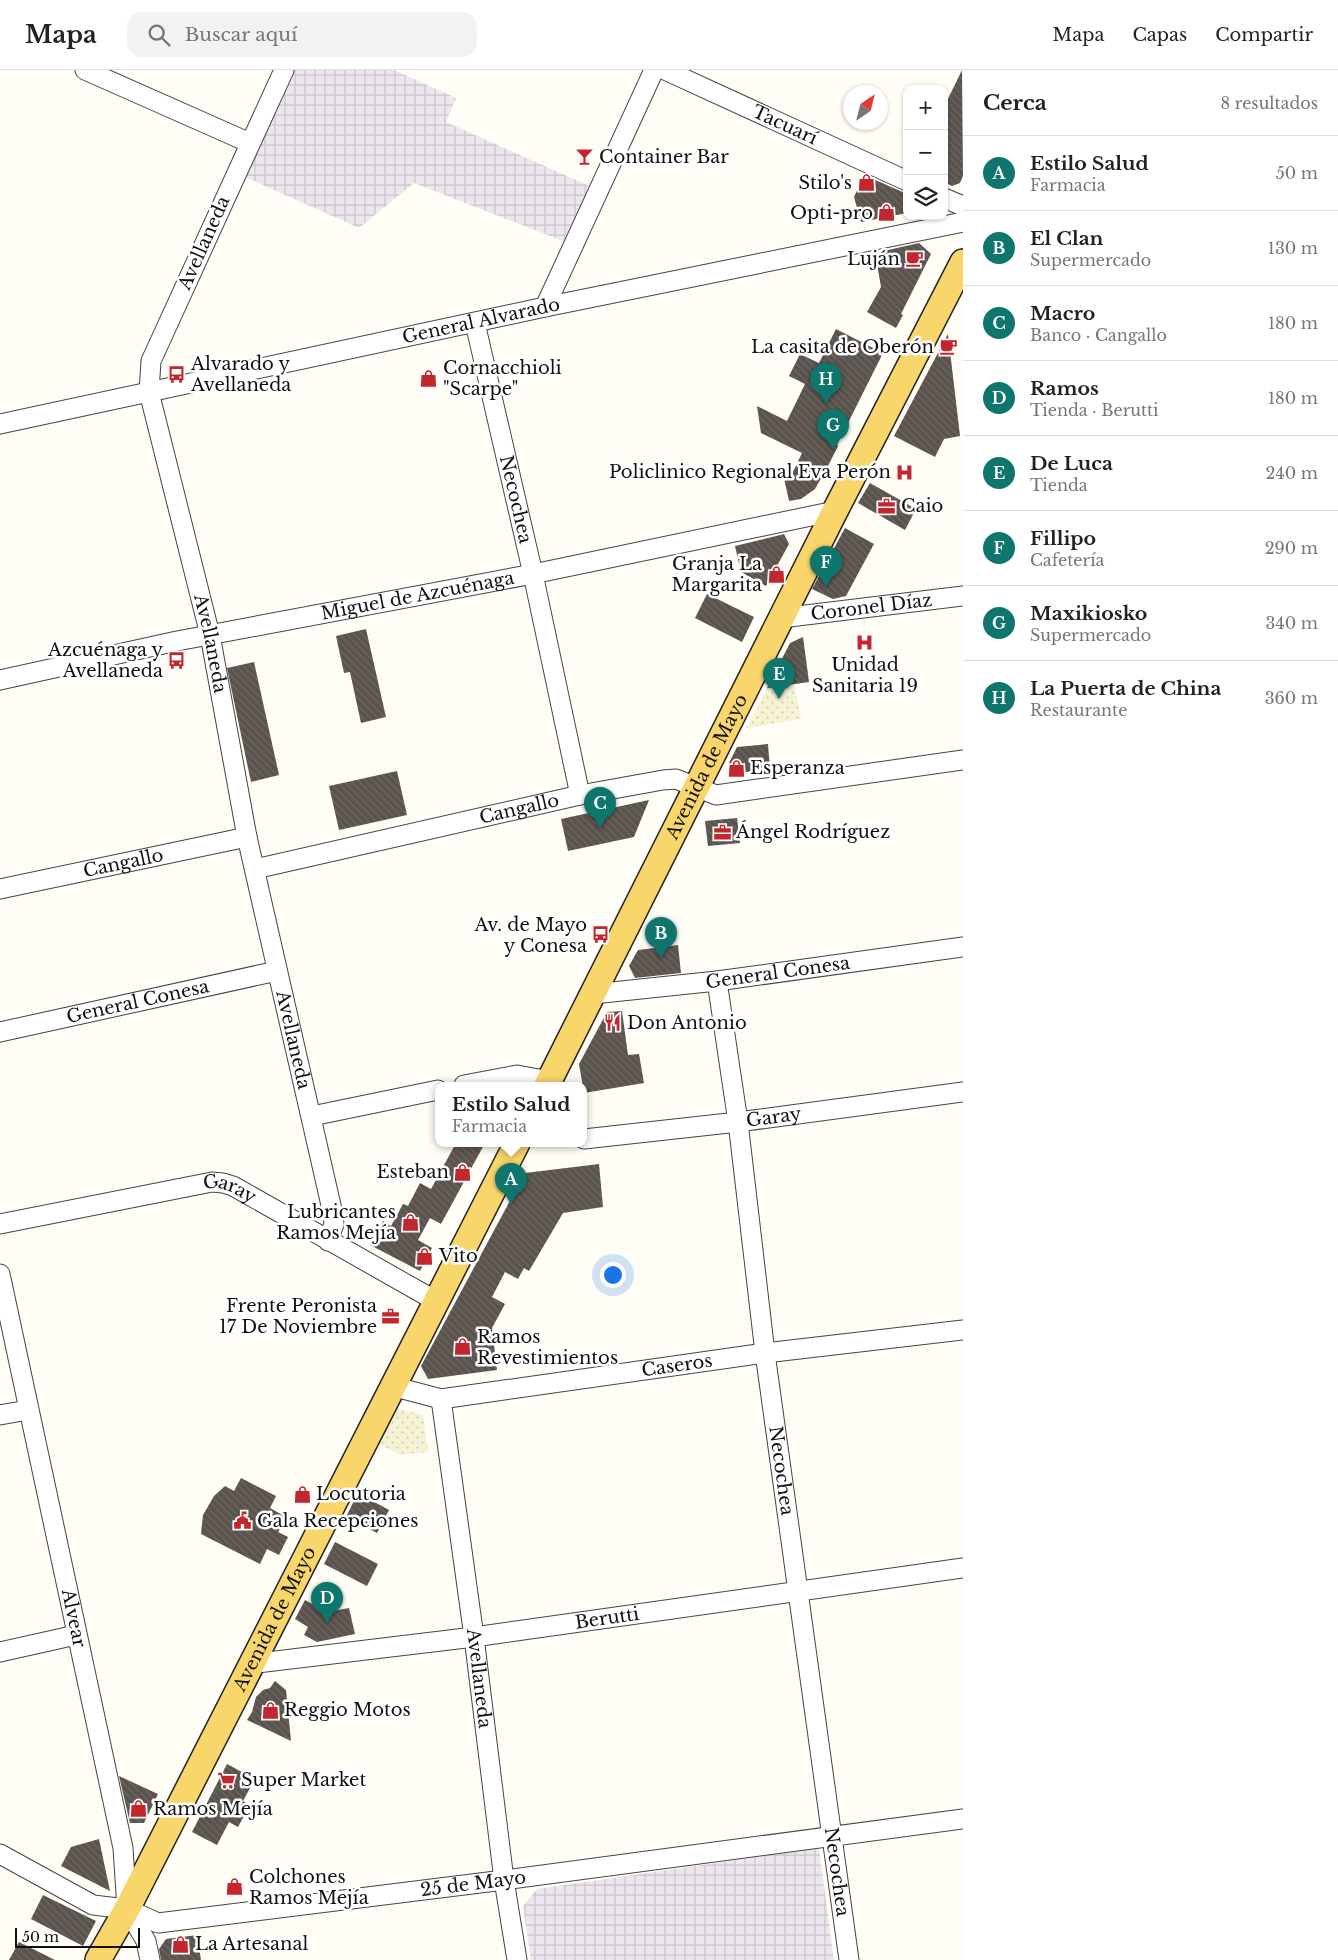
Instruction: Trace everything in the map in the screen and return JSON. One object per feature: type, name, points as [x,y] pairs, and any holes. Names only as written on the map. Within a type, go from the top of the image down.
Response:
[{"type":"main road","name":"Avenida de Mayo","points":[[549,1082],[781,618],[962,268]]},
{"type":"main road","name":"Avenida de Mayo","points":[[98,1960],[127,1908],[514,1147]]},
{"type":"street","points":[[85,70],[250,143]]},
{"type":"street","name":"Avellaneda","points":[[284,70],[151,361],[149,392],[210,635],[248,837],[333,1214],[334,1224],[328,1241]]},
{"type":"street","points":[[545,307],[654,70]]},
{"type":"street","name":"Tacuarí","points":[[665,70],[903,179]]},
{"type":"street","points":[[948,200],[963,206]]},
{"type":"street","name":"General Alvarado","points":[[0,424],[545,307],[963,222]]},
{"type":"street","name":"Necochea","points":[[475,323],[533,574],[580,795]]},
{"type":"street","name":"Miguel de Azcuénaga","points":[[0,680],[210,635],[533,574],[835,512]]},
{"type":"street","name":"Coronel Díaz","points":[[781,618],[963,596]]},
{"type":"street","name":"Cangallo","points":[[255,869],[580,795],[663,780],[676,779],[716,795],[963,760]]},
{"type":"street","name":"Cangallo","points":[[0,889],[248,837]]},
{"type":"street","name":"General Conesa","points":[[594,994],[717,981],[963,947]]},
{"type":"street","name":"General Conesa","points":[[0,1032],[277,971]]},
{"type":"street","name":"Necochea","points":[[717,981],[738,1122],[765,1353],[849,1960]]},
{"type":"street","points":[[480,1082],[516,1075],[544,1082]]},
{"type":"street","points":[[312,1116],[435,1091]]},
{"type":"street","name":"Garay","points":[[587,1139],[738,1122],[963,1092]]},
{"type":"street","name":"Garay","points":[[0,1224],[212,1182],[223,1183],[233,1186],[436,1301]]},
{"type":"street","name":"Alvear","points":[[0,1274],[123,1848],[127,1908],[146,1941],[150,1960]]},
{"type":"street","name":"Caseros","points":[[392,1386],[441,1399],[765,1353],[963,1330]]},
{"type":"street","name":"Avellaneda","points":[[441,1399],[516,1960]]},
{"type":"street","points":[[0,1414],[28,1410]]},
{"type":"street","name":"Berutti","points":[[250,1664],[474,1637],[963,1568]]},
{"type":"street","points":[[0,1652],[76,1635]]},
{"type":"street","name":"25 de Mayo","points":[[0,1854],[94,1904],[127,1908],[158,1923],[504,1880],[963,1819]]},
{"type":"shaded area","points":[[291,70],[394,70],[456,98],[446,122],[594,188],[568,243],[414,183],[359,228],[243,176]]},
{"type":"shaded area","points":[[794,683],[801,719],[747,728],[767,688]]},
{"type":"shaded area","points":[[397,1408],[423,1415],[428,1452],[401,1455],[378,1444]]},
{"type":"shaded area","points":[[819,1848],[834,1960],[531,1960],[523,1906],[537,1889]]},
{"type":"building","points":[[962,70],[963,176],[960,183],[952,186],[948,184],[948,99]]},
{"type":"building","points":[[864,175],[903,192],[903,214],[861,222],[854,197]]},
{"type":"building","points":[[919,243],[931,254],[896,328],[867,312],[881,287],[875,253]]},
{"type":"building","points":[[836,329],[883,353],[815,489],[801,499],[789,501],[784,478],[791,476],[802,453],[761,433],[757,406],[787,421],[805,384],[789,376],[800,354],[819,363]]},
{"type":"building","points":[[948,334],[960,436],[944,439],[935,457],[894,436]]},
{"type":"building","name":"Caio","points":[[870,483],[916,509],[905,530],[858,503]]},
{"type":"building","points":[[845,528],[874,544],[846,596],[833,599],[812,589]]},
{"type":"building","points":[[784,534],[789,544],[766,586],[741,572],[735,546]]},
{"type":"building","points":[[707,594],[754,617],[742,642],[695,618]]},
{"type":"building","points":[[366,629],[386,717],[361,723],[350,672],[344,673],[336,636]]},
{"type":"building","points":[[803,637],[809,682],[767,688],[790,643]]},
{"type":"building","points":[[254,662],[279,775],[251,782],[227,668]]},
{"type":"building","points":[[768,744],[770,769],[733,774],[728,765],[737,747]]},
{"type":"building","points":[[397,771],[407,815],[339,830],[329,786]]},
{"type":"building","points":[[649,800],[634,837],[568,851],[561,819]]},
{"type":"building","name":"Ángel Rodríguez","points":[[737,818],[740,843],[708,846],[705,821]]},
{"type":"building","points":[[678,945],[681,973],[635,978],[629,966],[638,950]]},
{"type":"building","points":[[622,1011],[628,1055],[639,1054],[644,1083],[587,1092],[587,1082],[582,1082],[579,1064],[607,1012]]},
{"type":"building","points":[[454,1147],[483,1147],[441,1224],[430,1218],[418,1240],[432,1248],[420,1271],[370,1245],[383,1221],[391,1226],[403,1204],[408,1206],[420,1183],[431,1189]]},
{"type":"building","points":[[599,1164],[603,1207],[563,1213],[529,1271],[524,1268],[518,1279],[505,1272],[492,1297],[505,1304],[492,1328],[497,1370],[428,1379],[421,1366],[525,1173]]},
{"type":"building","name":"Gala Recepciones","points":[[241,1478],[276,1496],[270,1508],[286,1517],[278,1532],[288,1537],[279,1555],[267,1549],[260,1564],[201,1534],[203,1515],[214,1496],[225,1486],[234,1491]]},
{"type":"building","points":[[358,1493],[389,1510],[377,1533],[346,1517]]},
{"type":"building","points":[[335,1542],[378,1564],[367,1586],[324,1564]]},
{"type":"building","points":[[305,1600],[327,1612],[349,1608],[355,1634],[317,1642],[304,1635],[308,1627],[295,1619]]},
{"type":"building","name":"Reggio Motos","points":[[275,1681],[286,1690],[291,1741],[247,1720],[252,1712],[256,1697],[263,1690],[270,1688]]},
{"type":"building","points":[[227,1764],[255,1779],[243,1801],[250,1805],[238,1827],[229,1822],[217,1845],[192,1832]]},
{"type":"building","name":"Ramos Mejía","points":[[119,1776],[158,1794],[144,1823],[130,1823]]},
{"type":"building","points":[[99,1839],[110,1891],[61,1866],[71,1847]]},
{"type":"building","points":[[43,1895],[96,1921],[83,1946],[31,1919]]},
{"type":"building","name":"La Artesanal","points":[[197,1935],[201,1960],[161,1960],[159,1949],[166,1939]]},
{"type":"building","points":[[19,1942],[55,1960],[9,1960]]},
{"type":"place","name":"Container Bar","points":[[585,157]]},
{"type":"place","name":"Stilo's","points":[[866,183]]},
{"type":"place","name":"Opti-pro","points":[[887,213]]},
{"type":"place","name":"Luján","points":[[914,259]]},
{"type":"place","name":"La casita de Oberón","points":[[948,347]]},
{"type":"place","name":"Alvarado y Avellaneda","points":[[177,374]]},
{"type":"place","name":"Cornacchioli \"Scarpe\"","points":[[429,378]]},
{"type":"place","name":"La Puerta de China","points":[[826,404]]},
{"type":"place","name":"Maxikiosko","points":[[833,450]]},
{"type":"place","name":"Policlinico Regional Eva Perón","points":[[905,472]]},
{"type":"place","name":"Caio","points":[[887,506]]},
{"type":"place","name":"Granja La Margarita","points":[[776,574]]},
{"type":"place","name":"Fillipo","points":[[826,587]]},
{"type":"place","name":"Unidad Sanitaria 19","points":[[865,642]]},
{"type":"place","name":"Azcuénaga y Avellaneda","points":[[177,660]]},
{"type":"place","name":"De Luca","points":[[779,699]]},
{"type":"place","name":"Esperanza","points":[[736,768]]},
{"type":"place","name":"Macro","points":[[600,828]]},
{"type":"place","name":"Ángel Rodríguez","points":[[722,832]]},
{"type":"place","name":"Av. de Mayo y Conesa","points":[[601,935]]},
{"type":"place","name":"El Clan","points":[[661,958]]},
{"type":"place","name":"Don Antonio","points":[[613,1023]]},
{"type":"place","name":"Esteban","points":[[463,1172]]},
{"type":"place","name":"Estilo Salud","points":[[511,1204]]},
{"type":"place","name":"Lubricantes Ramos Mejía","points":[[410,1222]]},
{"type":"place","name":"Vito","points":[[425,1256]]},
{"type":"place","name":"Frente Peronista 17 De Noviembre","points":[[391,1316]]},
{"type":"place","name":"Ramos Revestimientos","points":[[463,1347]]},
{"type":"place","name":"Locutoria","points":[[302,1494]]},
{"type":"place","name":"Gala Recepciones","points":[[243,1521]]},
{"type":"place","name":"Ramos","points":[[327,1623]]},
{"type":"place","name":"Reggio Motos","points":[[270,1710]]},
{"type":"place","name":"Super Market","points":[[227,1780]]},
{"type":"place","name":"Ramos Mejía","points":[[139,1809]]},
{"type":"place","name":"Colchones Ramos Mejía","points":[[235,1887]]},
{"type":"place","name":"La Artesanal","points":[[181,1944]]}]
